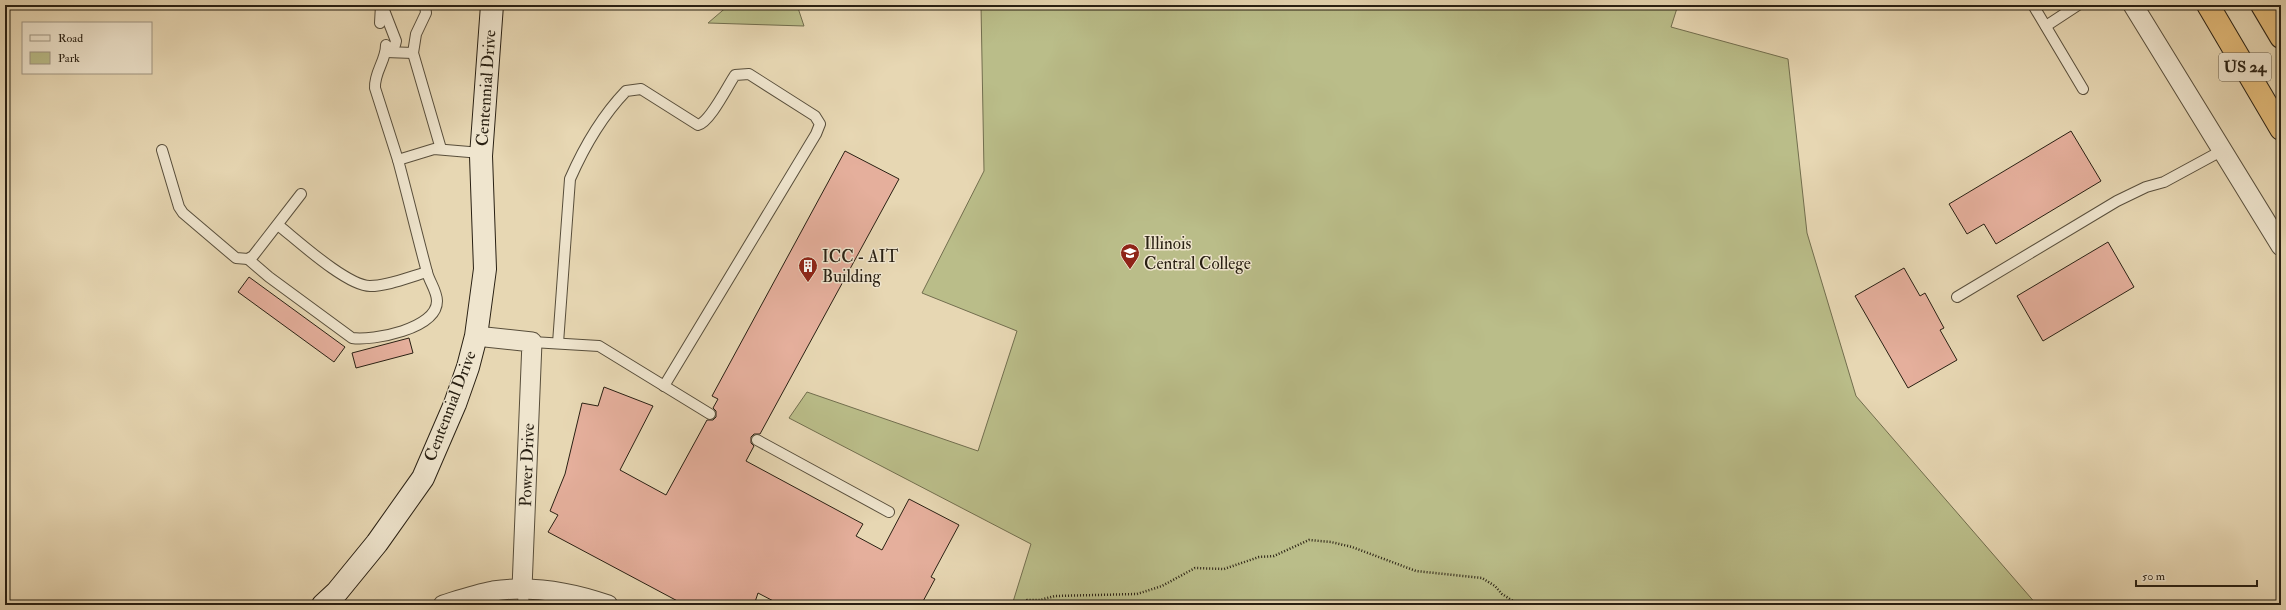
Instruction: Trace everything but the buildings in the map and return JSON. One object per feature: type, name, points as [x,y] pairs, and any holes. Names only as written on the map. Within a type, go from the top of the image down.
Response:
[{"type":"highway","name":"US 24","points":[[2208,5],[2281,129]]},
{"type":"highway","name":"US 24","points":[[2262,5],[2281,36]]},
{"type":"main road","name":"Centennial Drive","points":[[323,605],[337,592],[377,543],[423,478],[455,404],[476,336],[485,269],[481,153],[492,5]]},
{"type":"street","points":[[2133,5],[2281,246]]},
{"type":"street","points":[[476,336],[532,342]]},
{"type":"street","name":"Power Drive","points":[[523,597],[532,342]]},
{"type":"street","points":[[443,605],[493,591],[523,597],[560,591],[608,605]]},
{"type":"lane","points":[[380,23],[382,5]]},
{"type":"lane","points":[[162,150],[179,207],[187,217],[236,258],[248,259],[269,277],[348,336],[359,339],[377,337],[411,328],[429,317],[433,313],[437,300],[427,272],[398,160],[375,88],[374,78],[386,49],[395,45],[396,41],[382,5]]},
{"type":"lane","points":[[425,5],[426,13],[416,34],[413,54],[441,149]]},
{"type":"lane","points":[[2033,5],[2083,89]]},
{"type":"lane","points":[[2046,26],[2078,5]]},
{"type":"lane","points":[[386,49],[413,54]]},
{"type":"lane","points":[[558,343],[570,179],[580,156],[611,106],[626,90],[641,89],[698,125],[709,116],[735,75],[749,74],[815,116],[820,124],[816,134],[664,386]]},
{"type":"lane","points":[[398,160],[441,149],[481,153]]},
{"type":"lane","points":[[1957,297],[2116,201],[2146,187],[2164,182],[2223,150]]},
{"type":"lane","points":[[248,259],[253,256],[301,194]]},
{"type":"lane","points":[[278,225],[312,252],[360,285],[377,286],[427,272]]},
{"type":"lane","points":[[532,342],[599,346],[710,414]]},
{"type":"lane","points":[[757,440],[889,512]]},
{"type":"path","points":[[1019,605],[1027,600],[1040,600],[1055,596],[1137,594],[1162,586],[1195,568],[1224,569],[1259,557],[1274,556],[1309,540],[1331,542],[1352,547],[1416,571],[1482,578],[1495,586],[1502,594],[1516,603],[1516,605]]},
{"type":"green space","points":[[729,5],[797,5],[804,26],[708,23]]},
{"type":"green space","name":"Illinois Central College","points":[[981,5],[1678,5],[1671,27],[1788,59],[1807,233],[1856,396],[2037,605],[1012,605],[1031,544],[789,418],[807,392],[978,451],[1017,331],[922,293],[984,171]]},
{"type":"place","name":"Illinois Central College","points":[[1130,270]]},
{"type":"place","name":"ICC - AIT Building","points":[[808,283]]}]
